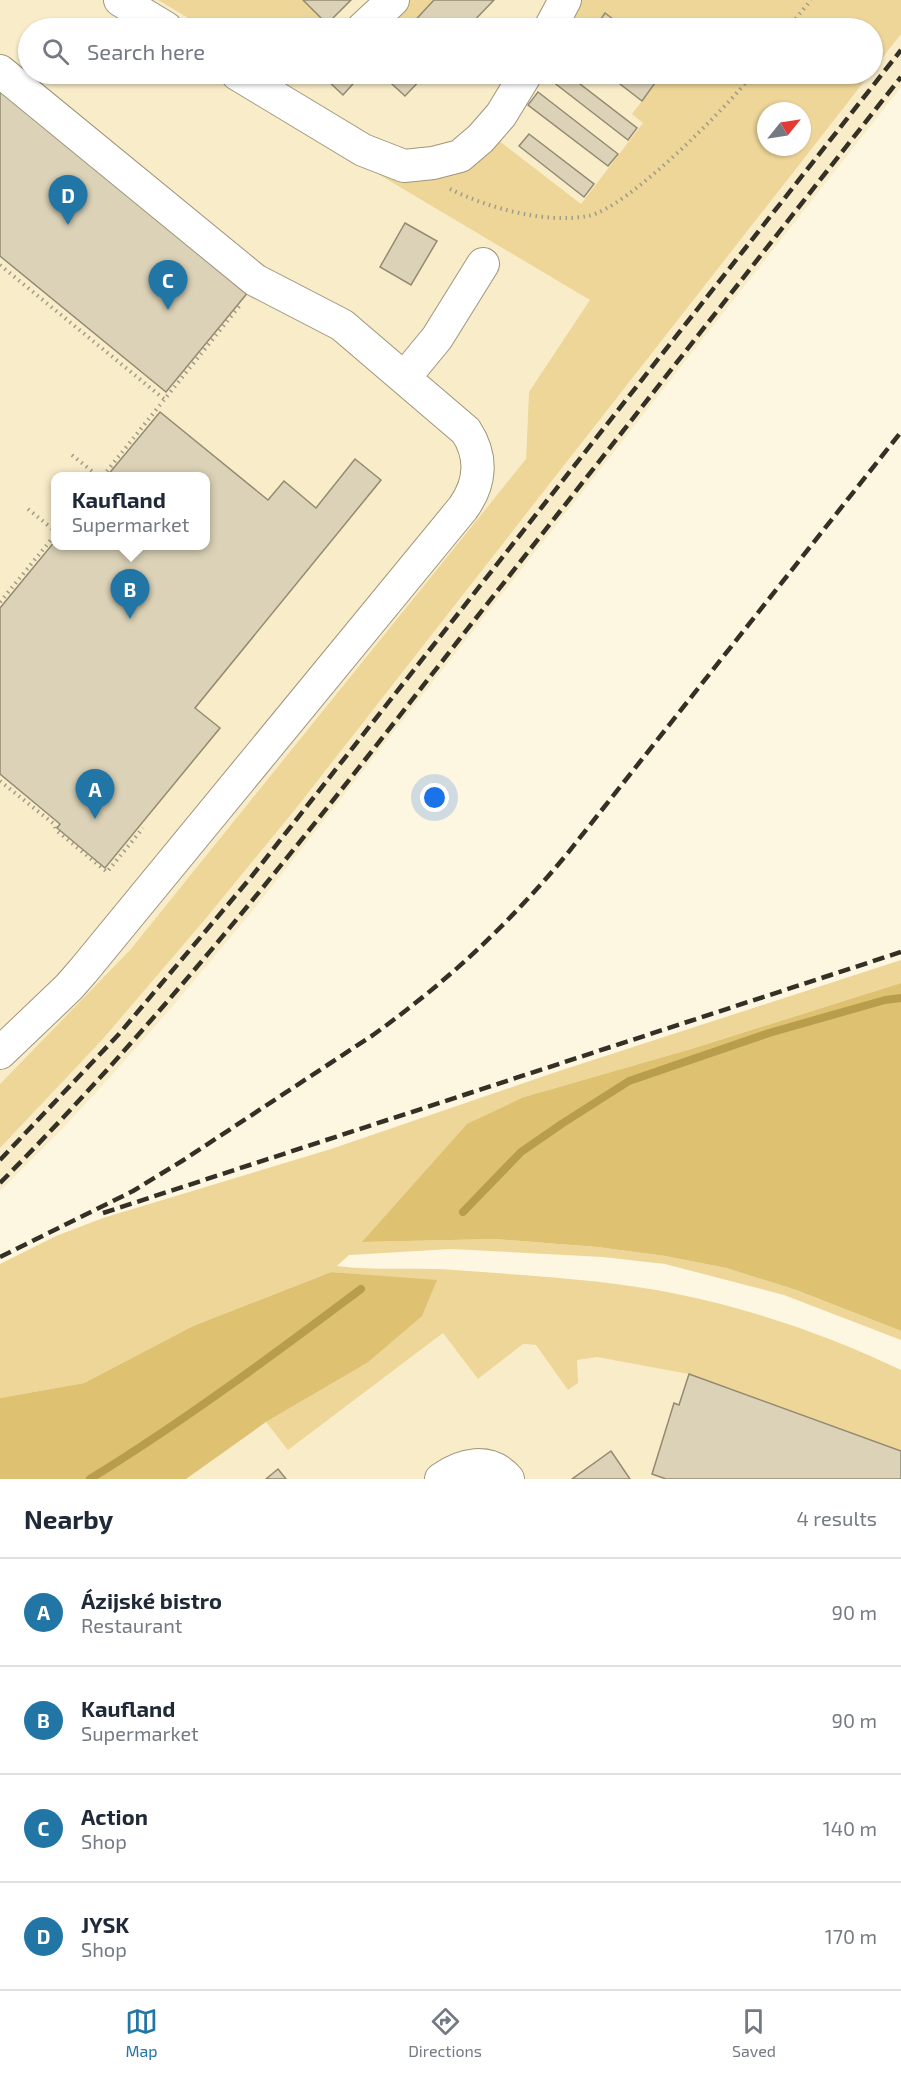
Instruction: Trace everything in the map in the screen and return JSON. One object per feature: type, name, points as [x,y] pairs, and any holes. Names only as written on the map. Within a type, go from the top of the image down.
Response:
[{"type":"lane","points":[[120,0],[150,18]]},
{"type":"lane","points":[[374,18],[393,0]]},
{"type":"lane","points":[[555,18],[565,0]]},
{"type":"lane","points":[[0,71],[259,282],[342,326],[459,424],[475,448],[478,469],[477,480],[470,498],[83,971],[0,1053]]},
{"type":"lane","points":[[254,84],[363,150],[404,166],[433,164],[460,156],[482,138],[501,115],[520,84]]},
{"type":"lane","points":[[404,378],[437,338],[483,264]]},
{"type":"lane","points":[[441,1479],[455,1469],[470,1464],[487,1465],[503,1473],[508,1479]]},
{"type":"path","points":[[796,18],[811,0]]},
{"type":"path","points":[[449,188],[477,202],[519,213],[565,218],[589,216],[618,202],[652,175],[743,84]]},
{"type":"path","points":[[0,265],[164,399]]},
{"type":"path","points":[[107,472],[259,282]]},
{"type":"path","points":[[72,455],[92,472]]},
{"type":"path","points":[[28,509],[51,529]]},
{"type":"path","points":[[0,602],[51,538]]},
{"type":"path","points":[[0,781],[54,824],[56,830],[107,872],[143,828]]},
{"type":"shaded area","points":[[0,0],[900,0],[882,18],[18,18],[18,84],[831,84],[811,103],[757,102],[757,156],[529,392],[526,459],[130,950],[0,1084]]},
{"type":"shaded area","points":[[158,0],[303,0],[321,18],[188,18]]},
{"type":"shaded area","points":[[401,0],[434,0],[417,18],[382,18]]},
{"type":"shaded area","points":[[575,0],[901,0],[901,34],[883,57],[883,18],[611,18],[605,14],[602,18],[566,18]]},
{"type":"shaded area","points":[[901,34],[901,87],[258,904],[111,1076],[0,1191],[0,1148],[102,1040],[202,923],[553,480],[774,194],[804,156],[811,156],[811,148],[862,84],[883,84],[883,57]]},
{"type":"shaded area","points":[[227,84],[247,84],[402,175],[494,137],[581,204],[643,123],[632,114],[655,84],[862,84],[811,149],[811,102],[757,102],[757,156],[806,156],[297,807],[102,1040],[0,1148],[0,1084],[130,950],[526,459],[529,392],[590,300]]},
{"type":"shaded area","points":[[901,960],[901,983],[691,1049],[524,1097],[363,1242],[495,1239],[597,1247],[665,1256],[726,1268],[796,1290],[901,1331],[901,1340],[784,1295],[665,1264],[603,1257],[451,1249],[349,1255],[337,1266],[455,1270],[622,1285],[706,1300],[792,1325],[901,1370],[901,1451],[689,1374],[597,1357],[577,1360],[578,1383],[568,1390],[536,1345],[523,1344],[478,1379],[443,1333],[288,1450],[266,1422],[367,1363],[436,1281],[331,1272],[193,1326],[84,1383],[0,1398],[0,1264],[56,1236],[103,1218],[331,1149],[553,1073]]},
{"type":"shaded area","points":[[901,983],[901,1331],[796,1290],[726,1268],[665,1256],[597,1247],[495,1239],[362,1242],[467,1124],[524,1097],[691,1049]]},
{"type":"shaded area","points":[[331,1272],[437,1280],[422,1316],[367,1363],[266,1422],[186,1479],[0,1479],[0,1398],[84,1383],[193,1326]]},
{"type":"shaded area","points":[[443,1333],[478,1379],[523,1344],[750,1372],[901,1479],[186,1479],[266,1422],[289,1449]]},
{"type":"building","points":[[303,0],[351,0],[333,18],[321,18]]},
{"type":"building","points":[[434,0],[494,0],[477,18],[417,18]]},
{"type":"building","points":[[605,13],[612,18],[602,18]]},
{"type":"building","points":[[331,84],[353,84],[343,95]]},
{"type":"building","points":[[392,84],[416,84],[405,96]]},
{"type":"building","points":[[556,84],[580,84],[637,128],[628,140]]},
{"type":"building","points":[[620,84],[654,84],[642,101]]},
{"type":"building","points":[[0,87],[249,291],[166,392],[0,256]]},
{"type":"building","points":[[538,92],[618,154],[608,166],[528,105]]},
{"type":"building","points":[[529,134],[594,184],[584,197],[519,146]]},
{"type":"building","points":[[405,223],[437,241],[411,285],[380,267]]},
{"type":"building","points":[[160,412],[268,500],[284,481],[316,508],[355,459],[381,480],[195,708],[220,728],[105,868],[57,828],[60,824],[0,774],[0,608],[51,546],[51,550],[210,550],[210,472],[110,472]]},
{"type":"building","points":[[689,1374],[901,1451],[901,1479],[666,1479],[652,1474],[674,1403],[679,1405]]},
{"type":"building","points":[[611,1451],[630,1479],[572,1479]]},
{"type":"building","points":[[278,1469],[286,1479],[266,1479]]},
{"type":"waterway","points":[[463,1212],[521,1152],[629,1081],[769,1033],[885,1000],[901,998]]},
{"type":"waterway","points":[[90,1479],[194,1411],[361,1289]]},
{"type":"railway","points":[[883,73],[901,50]]},
{"type":"railway","points":[[0,1183],[121,1054],[237,919],[901,77]]},
{"type":"railway","points":[[0,1160],[119,1034],[252,876],[874,84]]},
{"type":"railway","points":[[0,1257],[133,1191],[182,1161],[373,1035],[452,973],[522,905],[567,854],[901,432]]},
{"type":"railway","points":[[103,1213],[901,952]]},
{"type":"place","name":"JYSK","points":[[68,225]]},
{"type":"place","name":"Action","points":[[168,310]]},
{"type":"place","name":"Kaufland","points":[[130,619]]},
{"type":"place","name":"Ázijské bistro","points":[[95,819]]}]
